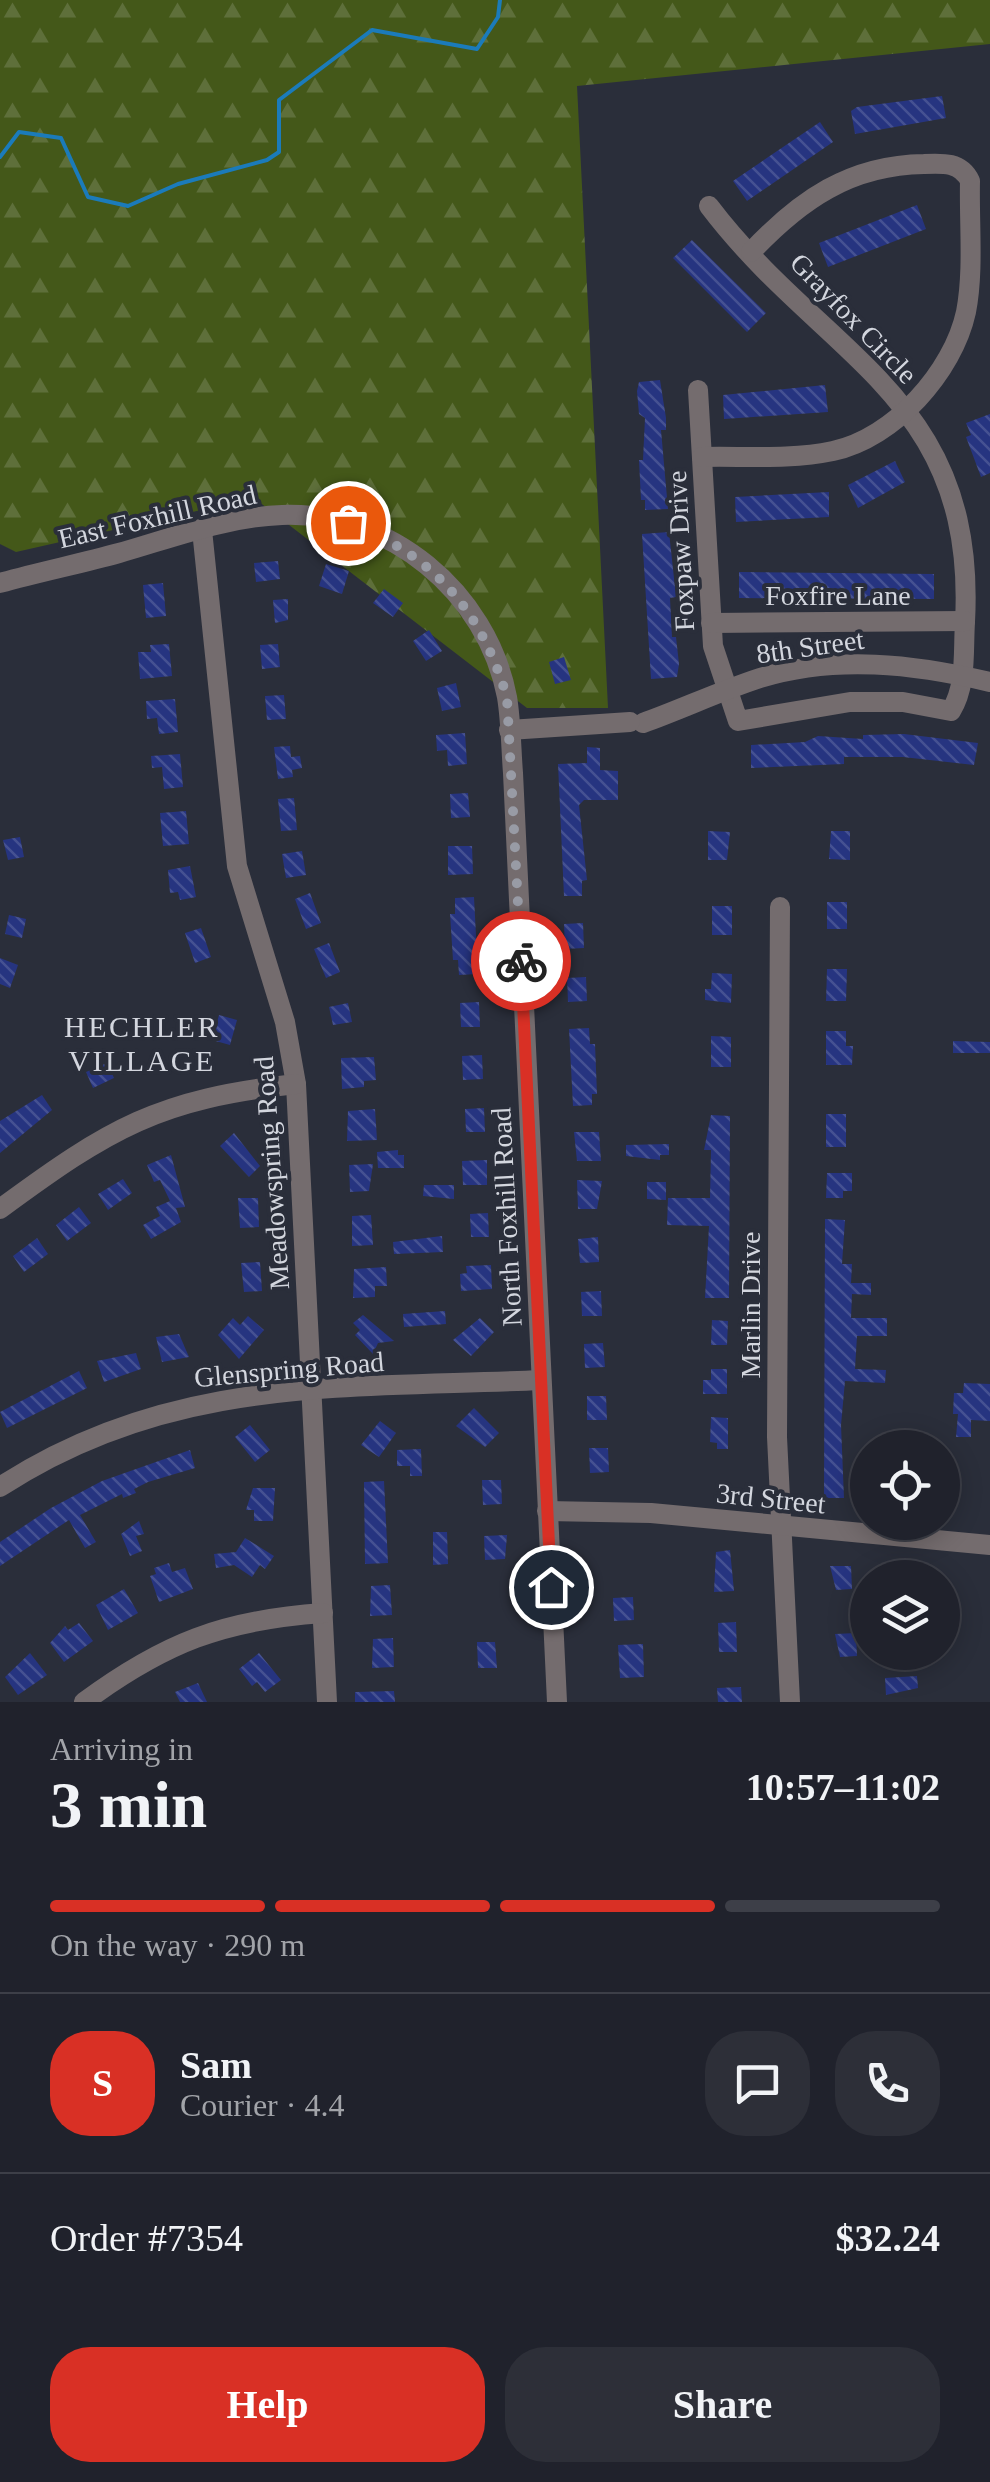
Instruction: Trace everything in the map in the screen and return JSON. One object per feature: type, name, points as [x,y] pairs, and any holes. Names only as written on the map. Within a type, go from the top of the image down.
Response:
[{"type":"street","name":"Grayfox Circle","points":[[709,206],[750,252],[904,409],[939,374],[964,319],[970,181],[963,170],[946,163],[905,164],[856,174],[803,202],[750,252]]},
{"type":"street","name":"Foxpaw Drive","points":[[698,390],[711,623],[729,698]]},
{"type":"street","points":[[702,456],[800,456],[836,450],[904,409],[929,441],[955,503],[966,568],[962,676],[950,711],[850,702],[785,710],[743,722],[729,698]]},
{"type":"street","name":"East Foxhill Road","points":[[0,583],[248,518],[324,517],[372,532],[404,548],[427,564],[469,609],[499,670],[509,730]]},
{"type":"street","name":"Meadowspring Road","points":[[202,530],[237,866],[286,1022],[296,1084],[327,1702]]},
{"type":"street","name":"Foxfire Lane","points":[[711,623],[964,621]]},
{"type":"street","name":"8th Street","points":[[509,730],[637,722],[729,698],[784,672],[841,664],[908,666],[990,682]]},
{"type":"street","name":"North Foxhill Road","points":[[509,730],[557,1702]]},
{"type":"street","name":"Marlin Drive","points":[[780,907],[777,1257],[781,1527],[790,1702]]},
{"type":"street","points":[[0,1209],[84,1149],[133,1121],[211,1095],[296,1084]]},
{"type":"street","name":"Glenspring Road","points":[[0,1487],[52,1455],[131,1421],[214,1400],[312,1390],[541,1380]]},
{"type":"street","name":"3rd Street","points":[[547,1511],[637,1512],[990,1545]]},
{"type":"street","points":[[84,1702],[138,1663],[187,1638],[252,1620],[323,1613]]},
{"type":"green space","points":[[0,0],[990,0],[990,44],[577,86],[608,708],[527,708],[254,498],[16,552],[0,544]]},
{"type":"building","points":[[942,96],[946,118],[855,134],[851,111],[857,107]]},
{"type":"building","points":[[820,122],[833,142],[747,201],[733,181]]},
{"type":"building","points":[[917,205],[926,229],[828,267],[819,243]]},
{"type":"building","points":[[692,240],[766,313],[747,332],[673,258]]},
{"type":"building","points":[[660,380],[666,418],[666,430],[661,430],[668,509],[645,510],[639,460],[643,460],[645,418],[639,414],[637,391],[639,382]]},
{"type":"building","points":[[825,385],[828,412],[724,419],[723,395]]},
{"type":"building","points":[[990,414],[990,473],[981,477],[966,437],[971,435],[966,423]]},
{"type":"building","points":[[895,461],[905,482],[858,508],[848,485]]},
{"type":"building","points":[[829,492],[829,517],[736,522],[735,497]]},
{"type":"building","points":[[669,532],[676,597],[670,598],[672,637],[676,637],[679,664],[677,677],[651,679],[642,534]]},
{"type":"building","points":[[278,561],[280,579],[256,582],[254,563]]},
{"type":"building","points":[[326,564],[349,571],[342,594],[319,586]]},
{"type":"building","points":[[739,572],[934,574],[934,599],[739,598]]},
{"type":"building","points":[[163,583],[166,616],[146,618],[143,585]]},
{"type":"building","points":[[384,589],[403,603],[393,617],[373,603]]},
{"type":"building","points":[[288,599],[288,620],[275,623],[273,600]]},
{"type":"building","points":[[429,630],[442,651],[426,661],[413,641]]},
{"type":"building","points":[[169,644],[172,676],[140,679],[138,652],[151,652],[150,645]]},
{"type":"building","points":[[278,644],[280,667],[262,669],[260,645]]},
{"type":"building","points":[[564,657],[571,680],[555,684],[549,662]]},
{"type":"building","points":[[456,683],[461,707],[442,711],[437,688]]},
{"type":"building","points":[[284,695],[286,719],[267,720],[265,696]]},
{"type":"building","points":[[175,699],[178,732],[159,734],[157,718],[147,719],[146,701]]},
{"type":"building","points":[[465,733],[467,764],[448,766],[447,750],[437,751],[436,735]]},
{"type":"building","points":[[904,734],[978,743],[974,765],[903,757],[844,757],[844,764],[751,768],[751,745],[805,742],[818,736],[863,739],[863,735]]},
{"type":"building","points":[[290,746],[291,757],[300,756],[302,768],[292,770],[293,777],[278,779],[274,747]]},
{"type":"building","points":[[587,747],[600,748],[600,770],[618,771],[618,800],[584,800],[579,805],[587,880],[582,881],[582,896],[564,896],[558,764],[587,763]]},
{"type":"building","points":[[180,754],[183,787],[164,789],[162,767],[152,768],[151,756]]},
{"type":"building","points":[[468,793],[470,817],[451,818],[450,794]]},
{"type":"building","points":[[294,798],[297,830],[281,831],[278,799]]},
{"type":"building","points":[[186,811],[189,844],[163,846],[160,813]]},
{"type":"building","points":[[708,831],[730,832],[727,860],[708,860]]},
{"type":"building","points":[[831,831],[850,831],[850,860],[829,859]]},
{"type":"building","points":[[20,837],[24,857],[8,860],[3,840]]},
{"type":"building","points":[[448,846],[472,846],[473,874],[448,875]]},
{"type":"building","points":[[302,851],[306,875],[286,878],[282,854]]},
{"type":"building","points":[[190,866],[196,897],[180,900],[178,892],[170,893],[168,870]]},
{"type":"building","points":[[310,893],[321,923],[306,929],[295,899]]},
{"type":"building","points":[[474,897],[478,974],[459,975],[458,960],[453,960],[450,914],[455,914],[455,898]]},
{"type":"building","points":[[827,902],[847,902],[847,929],[827,929]]},
{"type":"building","points":[[712,906],[732,906],[732,935],[712,935]]},
{"type":"building","points":[[9,915],[26,919],[22,938],[5,934]]},
{"type":"building","points":[[583,923],[584,948],[565,949],[564,924]]},
{"type":"building","points":[[201,928],[211,957],[195,963],[185,933]]},
{"type":"building","points":[[329,943],[340,972],[326,978],[314,949]]},
{"type":"building","points":[[0,958],[18,965],[10,988],[0,984]]},
{"type":"building","points":[[827,969],[847,969],[846,1001],[826,1001]]},
{"type":"building","points":[[712,973],[732,974],[731,1003],[705,1000],[705,989],[711,989]]},
{"type":"building","points":[[586,977],[587,1001],[568,1002],[567,978]]},
{"type":"building","points":[[479,1002],[480,1027],[461,1027],[460,1003]]},
{"type":"building","points":[[348,1003],[352,1022],[333,1025],[329,1007]]},
{"type":"building","points":[[219,1015],[237,1020],[230,1045],[212,1040]]},
{"type":"building","points":[[589,1028],[590,1044],[595,1044],[597,1094],[592,1094],[592,1105],[573,1106],[569,1029]]},
{"type":"building","points":[[826,1031],[846,1031],[846,1046],[853,1046],[852,1065],[826,1065]]},
{"type":"building","points":[[711,1036],[731,1037],[731,1067],[711,1067]]},
{"type":"building","points":[[953,1041],[990,1042],[990,1053],[953,1053]]},
{"type":"building","points":[[482,1055],[483,1079],[463,1080],[462,1056]]},
{"type":"building","points":[[374,1057],[376,1080],[364,1081],[364,1087],[342,1089],[341,1058]]},
{"type":"building","points":[[107,1063],[114,1078],[93,1088],[86,1072]]},
{"type":"building","points":[[42,1095],[52,1110],[0,1153],[0,1121]]},
{"type":"building","points":[[484,1108],[485,1132],[466,1132],[465,1109]]},
{"type":"building","points":[[375,1109],[377,1140],[347,1141],[348,1111]]},
{"type":"building","points":[[826,1114],[846,1114],[846,1147],[826,1147]]},
{"type":"building","points":[[711,1115],[730,1116],[729,1298],[705,1298],[709,1226],[667,1225],[668,1198],[710,1198],[711,1150],[704,1150]]},
{"type":"building","points":[[574,1132],[599,1132],[601,1161],[577,1161]]},
{"type":"building","points":[[234,1133],[260,1166],[249,1177],[220,1146]]},
{"type":"building","points":[[669,1144],[669,1155],[660,1155],[660,1160],[626,1156],[626,1145]]},
{"type":"building","points":[[398,1150],[398,1155],[404,1155],[404,1168],[378,1168],[377,1152]]},
{"type":"building","points":[[171,1155],[185,1207],[176,1208],[181,1222],[151,1239],[143,1225],[160,1216],[156,1207],[170,1201],[160,1180],[154,1182],[147,1165]]},
{"type":"building","points":[[487,1160],[487,1185],[463,1185],[462,1161]]},
{"type":"building","points":[[373,1164],[369,1191],[350,1192],[349,1165]]},
{"type":"building","points":[[827,1173],[852,1173],[852,1191],[843,1191],[843,1198],[826,1198]]},
{"type":"building","points":[[123,1179],[132,1193],[108,1210],[98,1194]]},
{"type":"building","points":[[577,1180],[602,1181],[597,1209],[578,1209]]},
{"type":"building","points":[[647,1182],[666,1182],[666,1200],[647,1199]]},
{"type":"building","points":[[424,1185],[454,1185],[454,1199],[423,1196]]},
{"type":"building","points":[[238,1198],[258,1198],[259,1227],[240,1228]]},
{"type":"building","points":[[79,1207],[91,1223],[67,1241],[56,1225]]},
{"type":"building","points":[[488,1213],[489,1237],[471,1237],[470,1214]]},
{"type":"building","points":[[371,1215],[373,1245],[352,1246],[352,1216]]},
{"type":"building","points":[[825,1219],[845,1220],[842,1264],[852,1264],[851,1283],[871,1283],[871,1295],[852,1294],[851,1318],[887,1318],[887,1336],[857,1336],[855,1369],[886,1370],[885,1383],[845,1381],[841,1425],[844,1498],[824,1498]]},
{"type":"building","points":[[442,1236],[443,1252],[394,1254],[393,1242]]},
{"type":"building","points":[[598,1237],[599,1262],[580,1263],[578,1239]]},
{"type":"building","points":[[37,1238],[48,1254],[24,1272],[13,1256]]},
{"type":"building","points":[[260,1262],[262,1291],[244,1292],[241,1263]]},
{"type":"building","points":[[491,1265],[492,1289],[461,1291],[460,1274],[467,1273],[466,1266]]},
{"type":"building","points":[[386,1267],[387,1286],[375,1286],[375,1297],[353,1298],[354,1269]]},
{"type":"building","points":[[601,1291],[602,1316],[582,1316],[581,1292]]},
{"type":"building","points":[[445,1311],[446,1324],[404,1327],[403,1314]]},
{"type":"building","points":[[363,1315],[394,1341],[378,1343],[373,1354],[355,1335],[360,1330],[353,1323]]},
{"type":"building","points":[[248,1316],[264,1330],[239,1359],[218,1335],[233,1318],[240,1325]]},
{"type":"building","points":[[480,1318],[494,1332],[471,1356],[453,1340]]},
{"type":"building","points":[[712,1320],[728,1321],[727,1345],[711,1345]]},
{"type":"building","points":[[179,1334],[189,1357],[162,1362],[156,1337]]},
{"type":"building","points":[[603,1343],[605,1367],[585,1368],[584,1344]]},
{"type":"building","points":[[136,1353],[141,1369],[104,1382],[97,1361]]},
{"type":"building","points":[[711,1369],[727,1369],[727,1394],[703,1394],[703,1380],[711,1380]]},
{"type":"building","points":[[79,1371],[87,1388],[7,1428],[0,1412]]},
{"type":"building","points":[[964,1383],[990,1384],[990,1421],[971,1420],[971,1437],[960,1437],[958,1414],[953,1414],[954,1393],[963,1393]]},
{"type":"building","points":[[587,1396],[606,1396],[607,1420],[587,1420]]},
{"type":"building","points":[[474,1408],[499,1433],[485,1447],[456,1426]]},
{"type":"building","points":[[711,1417],[728,1418],[728,1449],[717,1449],[717,1443],[710,1442]]},
{"type":"building","points":[[380,1421],[396,1433],[379,1457],[361,1445]]},
{"type":"building","points":[[250,1425],[270,1450],[255,1462],[235,1437]]},
{"type":"building","points":[[589,1448],[608,1448],[609,1472],[590,1473]]},
{"type":"building","points":[[421,1449],[422,1476],[410,1476],[410,1466],[397,1466],[397,1450]]},
{"type":"building","points":[[190,1450],[195,1468],[148,1482],[134,1489],[136,1493],[123,1498],[122,1494],[80,1515],[96,1542],[85,1548],[69,1520],[0,1566],[0,1542],[51,1508],[102,1481]]},
{"type":"building","points":[[482,1480],[501,1480],[502,1504],[483,1505]]},
{"type":"building","points":[[384,1481],[388,1563],[365,1564],[364,1482]]},
{"type":"building","points":[[253,1488],[275,1488],[273,1521],[254,1521],[254,1510],[246,1510]]},
{"type":"building","points":[[139,1521],[144,1534],[136,1536],[142,1551],[130,1556],[121,1534]]},
{"type":"building","points":[[433,1532],[447,1532],[448,1564],[433,1565]]},
{"type":"building","points":[[507,1535],[505,1559],[485,1560],[484,1536]]},
{"type":"building","points":[[245,1538],[274,1556],[265,1569],[260,1565],[252,1577],[234,1565],[216,1568],[214,1554],[236,1552]]},
{"type":"building","points":[[730,1550],[734,1591],[714,1592],[716,1552]]},
{"type":"building","points":[[169,1563],[172,1572],[185,1568],[193,1589],[159,1602],[150,1576],[156,1574],[154,1568]]},
{"type":"building","points":[[830,1566],[850,1566],[850,1589],[836,1590]]},
{"type":"building","points":[[390,1585],[392,1615],[370,1616],[371,1586]]},
{"type":"building","points":[[124,1589],[138,1613],[108,1630],[96,1605]]},
{"type":"building","points":[[633,1597],[634,1620],[614,1621],[613,1598]]},
{"type":"building","points":[[736,1622],[737,1652],[719,1652],[718,1623]]},
{"type":"building","points":[[79,1623],[93,1641],[64,1662],[50,1643],[65,1626],[68,1630]]},
{"type":"building","points":[[850,1633],[850,1656],[840,1657],[835,1634]]},
{"type":"building","points":[[393,1638],[394,1667],[372,1668],[373,1639]]},
{"type":"building","points":[[477,1642],[495,1642],[497,1668],[478,1668]]},
{"type":"building","points":[[643,1644],[644,1677],[620,1678],[618,1645]]},
{"type":"building","points":[[30,1653],[47,1675],[18,1695],[5,1677]]},
{"type":"building","points":[[259,1653],[281,1680],[265,1692],[257,1682],[252,1686],[239,1669]]},
{"type":"building","points":[[917,1676],[918,1688],[886,1695],[885,1678]]},
{"type":"building","points":[[198,1683],[207,1702],[180,1702],[175,1692]]},
{"type":"building","points":[[741,1687],[742,1702],[718,1702],[717,1688]]},
{"type":"building","points":[[394,1691],[395,1702],[355,1702],[355,1692]]},
{"type":"waterway","points":[[0,157],[19,132],[61,138],[88,197],[128,206],[178,184],[267,160],[279,152],[279,100],[372,30],[477,49],[498,17],[500,0]]},
{"type":"way so far","points":[[348,523],[404,548],[449,584],[469,609],[499,670],[507,698],[513,773],[521,961]]},
{"type":"district","name":"HECHLER VILLAGE","points":[[142,1044]]},
{"type":"route","points":[[521,961],[551,1587]]}]
